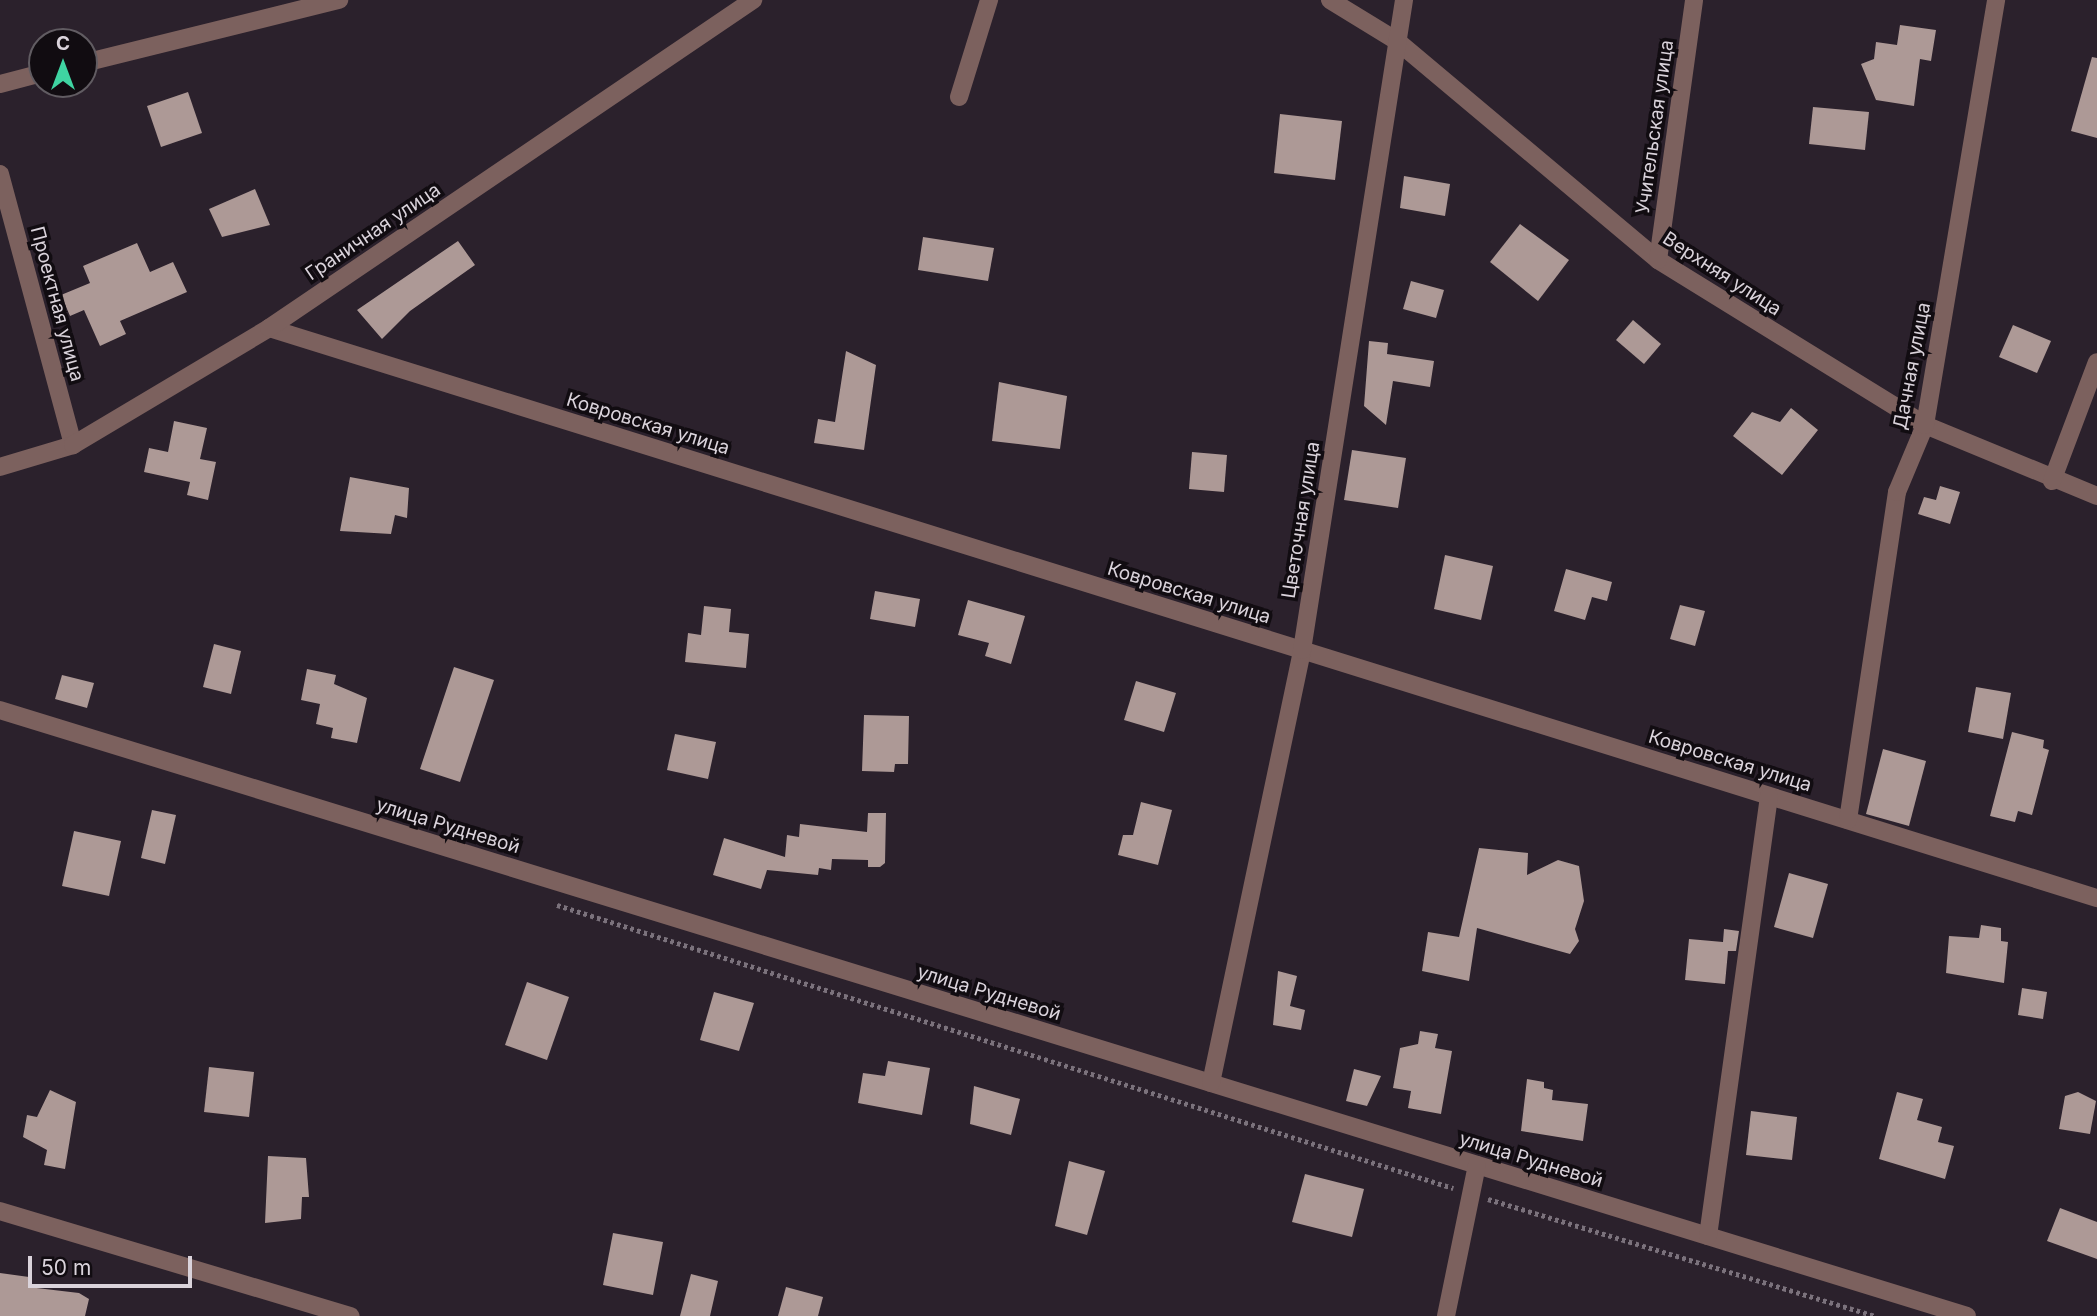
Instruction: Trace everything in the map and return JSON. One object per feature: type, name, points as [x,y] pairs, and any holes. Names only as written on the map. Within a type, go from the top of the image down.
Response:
[{"type":"street","points":[[98,60],[339,0]]},
{"type":"street","name":"Граничная улица","points":[[0,467],[73,445],[269,328],[753,0]]},
{"type":"street","points":[[959,97],[989,0]]},
{"type":"street","name":"Верхняя улица","points":[[1330,0],[1397,41],[1658,260],[1925,425],[2052,481],[2097,496]]},
{"type":"street","name":"Цветочная улица","points":[[1211,1083],[1302,650],[1404,0]]},
{"type":"street","name":"Учительская улица","points":[[1658,260],[1694,0]]},
{"type":"street","name":"Дачная улица","points":[[1848,820],[1897,492],[1925,425],[1996,0]]},
{"type":"street","points":[[0,84],[28,77]]},
{"type":"street","name":"Проектная улица","points":[[0,174],[73,445]]},
{"type":"street","name":"Ковровская улица","points":[[269,328],[2097,898]]},
{"type":"street","points":[[2052,481],[2097,362]]},
{"type":"street","name":"улица Рудневой","points":[[0,709],[1967,1316]]},
{"type":"street","points":[[1708,1236],[1769,796]]},
{"type":"street","points":[[1446,1316],[1477,1165]]},
{"type":"street","points":[[0,1211],[351,1316]]},
{"type":"path","points":[[543,900],[1471,1194],[1876,1316]]},
{"type":"building","points":[[1900,25],[1936,30],[1931,61],[1920,59],[1914,106],[1876,100],[1861,64],[1874,59],[1876,42],[1897,45]]},
{"type":"building","points":[[2092,57],[2097,58],[2097,138],[2071,131]]},
{"type":"building","points":[[188,92],[202,133],[161,147],[147,106]]},
{"type":"building","points":[[1813,107],[1869,112],[1865,150],[1809,144]]},
{"type":"building","points":[[1280,114],[1342,121],[1335,180],[1274,173]]},
{"type":"building","points":[[1404,176],[1450,184],[1445,216],[1400,208]]},
{"type":"building","points":[[255,189],[270,225],[222,237],[209,209]]},
{"type":"building","points":[[1520,224],[1569,260],[1538,301],[1490,262]]},
{"type":"building","points":[[923,237],[994,248],[988,281],[918,270]]},
{"type":"building","points":[[458,241],[475,265],[410,311],[382,339],[357,310]]},
{"type":"building","points":[[137,243],[150,272],[173,262],[187,292],[120,321],[126,334],[100,346],[84,310],[70,316],[61,295],[90,283],[83,266]]},
{"type":"building","points":[[1411,281],[1444,290],[1436,318],[1403,309]]},
{"type":"building","points":[[1633,320],[1661,344],[1644,364],[1616,340]]},
{"type":"building","points":[[2013,325],[2051,341],[2037,373],[1999,357]]},
{"type":"building","points":[[1369,341],[1388,343],[1387,354],[1434,361],[1430,387],[1393,381],[1386,425],[1364,406]]},
{"type":"building","points":[[846,351],[876,365],[864,450],[814,443],[818,419],[835,422]]},
{"type":"building","points":[[999,382],[1067,396],[1060,449],[992,441]]},
{"type":"building","points":[[1791,408],[1818,430],[1782,475],[1733,436],[1752,412],[1780,422]]},
{"type":"building","points":[[174,421],[207,428],[200,459],[216,462],[208,500],[187,495],[190,482],[144,472],[149,448],[168,452]]},
{"type":"building","points":[[1352,450],[1406,458],[1398,508],[1344,500]]},
{"type":"building","points":[[1192,452],[1227,455],[1224,492],[1189,489]]},
{"type":"building","points":[[350,477],[409,488],[407,518],[395,515],[391,534],[340,531]]},
{"type":"building","points":[[1940,486],[1960,492],[1950,524],[1918,514],[1924,497],[1936,500]]},
{"type":"building","points":[[1445,555],[1493,566],[1481,620],[1434,609]]},
{"type":"building","points":[[1566,569],[1612,582],[1607,601],[1592,597],[1585,620],[1554,611]]},
{"type":"building","points":[[875,591],[920,599],[915,627],[870,619]]},
{"type":"building","points":[[968,600],[1025,616],[1011,664],[985,656],[989,643],[958,635]]},
{"type":"building","points":[[1680,605],[1705,611],[1695,646],[1670,639]]},
{"type":"building","points":[[704,606],[731,609],[729,632],[749,634],[746,668],[685,662],[688,633],[701,635]]},
{"type":"building","points":[[214,644],[241,651],[231,694],[203,687]]},
{"type":"building","points":[[454,667],[494,680],[460,782],[420,769]]},
{"type":"building","points":[[307,669],[336,675],[334,684],[367,698],[357,743],[331,738],[333,728],[316,724],[320,704],[301,700]]},
{"type":"building","points":[[62,675],[94,683],[87,708],[55,699]]},
{"type":"building","points":[[1136,681],[1176,693],[1164,732],[1124,720]]},
{"type":"building","points":[[1976,687],[2011,693],[2003,739],[1968,732]]},
{"type":"building","points":[[864,715],[909,716],[908,764],[895,764],[894,772],[862,771]]},
{"type":"building","points":[[2012,732],[2044,740],[2043,748],[2049,750],[2032,815],[2018,811],[2015,822],[1990,816]]},
{"type":"building","points":[[675,734],[716,742],[708,779],[667,770]]},
{"type":"building","points":[[1883,749],[1926,761],[1909,826],[1866,814]]},
{"type":"building","points":[[1141,802],[1172,810],[1158,865],[1118,855],[1123,835],[1133,835]]},
{"type":"building","points":[[152,810],[176,815],[165,864],[141,858]]},
{"type":"building","points":[[868,813],[886,813],[885,863],[880,867],[868,867],[868,860],[832,859],[831,870],[819,868],[818,875],[767,870],[761,889],[713,875],[724,838],[785,857],[787,835],[799,837],[800,824],[867,832]]},
{"type":"building","points":[[74,831],[121,841],[109,896],[62,886]]},
{"type":"building","points":[[1479,848],[1528,853],[1527,875],[1558,860],[1579,866],[1584,901],[1575,929],[1579,941],[1570,954],[1477,928],[1469,981],[1422,971],[1428,932],[1459,937]]},
{"type":"building","points":[[1789,873],[1828,884],[1813,938],[1774,927]]},
{"type":"building","points":[[1981,925],[2001,928],[2001,941],[2008,942],[2004,983],[1946,973],[1949,936],[1979,938]]},
{"type":"building","points":[[1724,929],[1739,931],[1736,951],[1728,951],[1725,984],[1685,980],[1689,939],[1723,942]]},
{"type":"building","points":[[1278,971],[1297,976],[1290,1006],[1305,1010],[1301,1030],[1273,1025]]},
{"type":"building","points":[[527,982],[569,997],[547,1060],[505,1045]]},
{"type":"building","points":[[2022,988],[2047,992],[2043,1019],[2018,1015]]},
{"type":"building","points":[[714,992],[754,1003],[739,1051],[700,1040]]},
{"type":"building","points":[[1420,1031],[1438,1034],[1435,1048],[1452,1051],[1441,1114],[1408,1108],[1411,1091],[1393,1088],[1400,1048],[1418,1044]]},
{"type":"building","points":[[888,1061],[930,1068],[922,1115],[858,1103],[863,1073],[885,1076]]},
{"type":"building","points":[[209,1067],[254,1072],[249,1117],[204,1112]]},
{"type":"building","points":[[1354,1069],[1381,1076],[1367,1106],[1346,1101]]},
{"type":"building","points":[[1527,1079],[1544,1082],[1544,1088],[1553,1090],[1552,1100],[1588,1104],[1583,1141],[1521,1131]]},
{"type":"building","points":[[974,1086],[1020,1099],[1011,1135],[970,1124]]},
{"type":"building","points":[[50,1090],[76,1102],[65,1169],[44,1165],[47,1150],[23,1137],[27,1115],[37,1117]]},
{"type":"building","points":[[1897,1092],[1923,1099],[1917,1120],[1942,1127],[1938,1142],[1954,1146],[1945,1179],[1879,1159]]},
{"type":"building","points":[[2078,1092],[2096,1101],[2090,1134],[2059,1129],[2065,1096]]},
{"type":"building","points":[[1751,1111],[1797,1117],[1792,1160],[1746,1155]]},
{"type":"building","points":[[268,1156],[306,1158],[309,1197],[302,1197],[301,1219],[265,1223]]},
{"type":"building","points":[[1069,1161],[1105,1171],[1087,1235],[1055,1226]]},
{"type":"building","points":[[1305,1174],[1364,1189],[1352,1237],[1292,1222]]},
{"type":"building","points":[[2060,1208],[2097,1222],[2097,1259],[2047,1241]]},
{"type":"building","points":[[613,1233],[663,1242],[653,1295],[603,1285]]},
{"type":"building","points":[[0,1273],[29,1277],[28,1287],[79,1293],[89,1299],[85,1316],[0,1316]]},
{"type":"building","points":[[691,1274],[718,1281],[710,1316],[680,1316]]},
{"type":"building","points":[[786,1287],[823,1297],[818,1316],[778,1316]]}]
